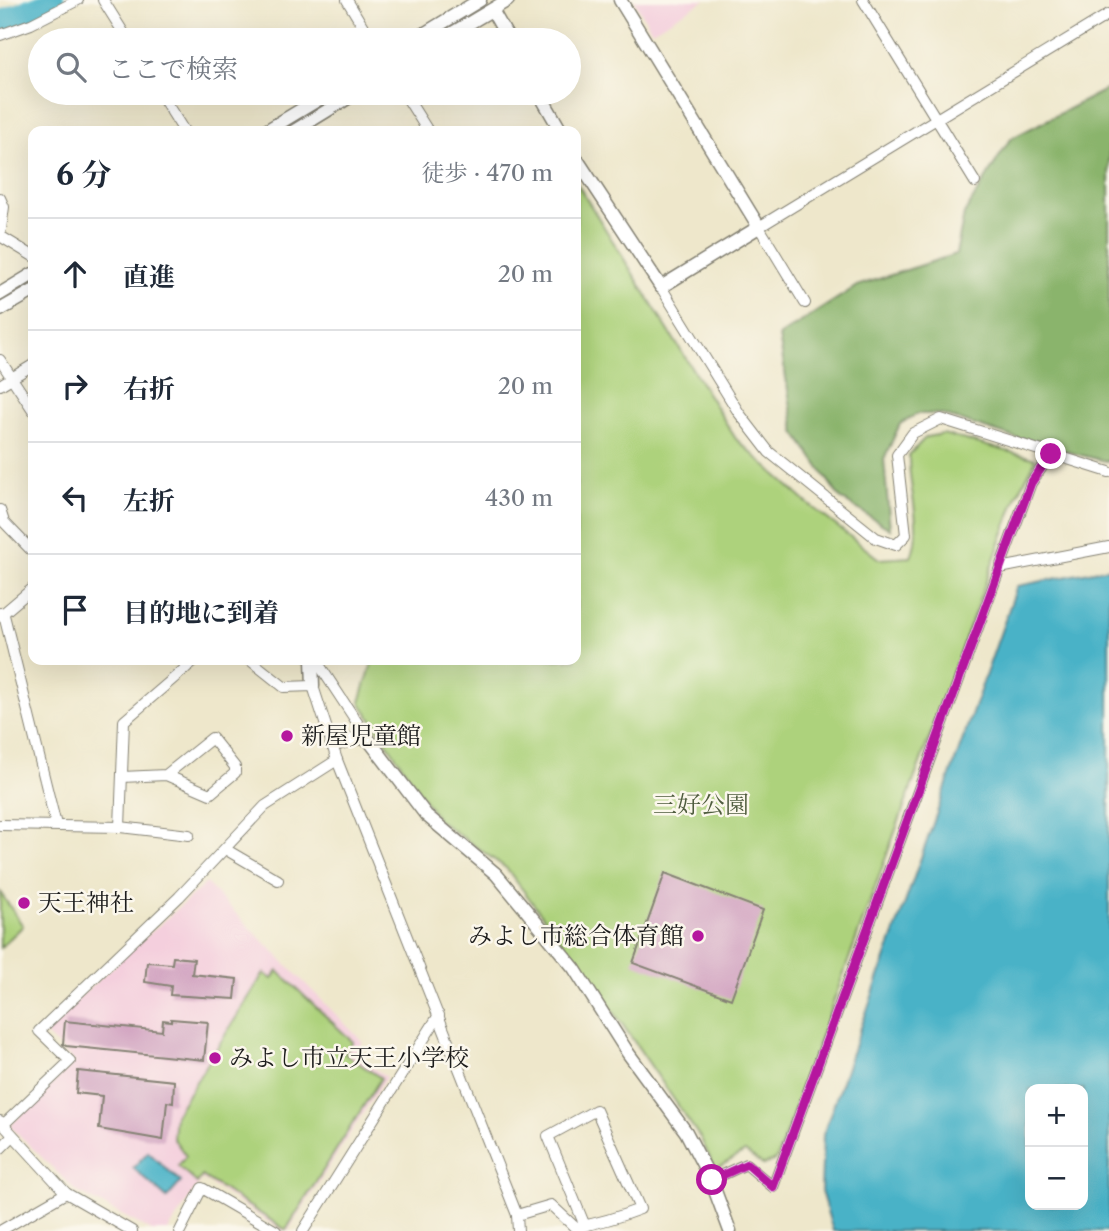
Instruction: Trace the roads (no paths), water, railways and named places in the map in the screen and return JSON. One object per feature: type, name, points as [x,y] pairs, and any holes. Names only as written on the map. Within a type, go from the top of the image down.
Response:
[{"type":"street","points":[[0,34],[31,24],[78,0]]},
{"type":"street","points":[[103,0],[120,28]]},
{"type":"street","points":[[347,0],[364,28]]},
{"type":"street","points":[[434,28],[480,0]]},
{"type":"street","points":[[461,28],[508,0]]},
{"type":"street","points":[[620,0],[805,303]]},
{"type":"street","points":[[863,0],[975,182]]},
{"type":"street","points":[[492,10],[502,28]]},
{"type":"street","points":[[661,287],[1109,14]]},
{"type":"street","points":[[168,105],[181,126]]},
{"type":"street","points":[[274,126],[309,105]]},
{"type":"street","points":[[302,126],[336,105]]},
{"type":"street","points":[[412,105],[425,126]]},
{"type":"street","points":[[546,105],[558,126]]},
{"type":"street","points":[[581,170],[661,287],[739,413],[762,443],[876,538],[896,545],[906,535],[897,455],[913,433],[941,419],[1109,472]]},
{"type":"street","points":[[0,198],[4,207],[0,236],[28,253]]},
{"type":"street","points":[[0,294],[28,277]]},
{"type":"street","points":[[0,310],[28,294]]},
{"type":"street","points":[[0,360],[28,402]]},
{"type":"street","points":[[0,385],[28,368]]},
{"type":"street","points":[[712,1180],[747,1164],[773,1187],[1031,483],[1051,454]]},
{"type":"street","points":[[0,510],[4,522],[28,547]]},
{"type":"street","points":[[1000,568],[1109,547]]},
{"type":"street","points":[[28,592],[1,614],[56,825]]},
{"type":"street","points":[[120,827],[124,721],[189,665]]},
{"type":"street","points":[[256,665],[284,687],[313,686]]},
{"type":"street","points":[[314,665],[313,686],[337,760],[517,1214],[517,1231]]},
{"type":"street","points":[[317,665],[368,739],[426,815],[496,874],[574,968],[628,1053],[686,1132],[712,1180],[730,1231]]},
{"type":"street","points":[[122,777],[166,775],[210,794],[235,773],[235,767],[212,738],[166,775]]},
{"type":"street","points":[[332,745],[358,738],[368,739]]},
{"type":"street","points":[[132,1231],[66,1193],[2,1123],[70,1061],[39,1031],[179,897],[265,806],[337,760]]},
{"type":"street","points":[[0,824],[120,827],[189,835]]},
{"type":"street","points":[[225,849],[278,880]]},
{"type":"street","points":[[303,1231],[439,1015]]},
{"type":"street","points":[[596,1110],[640,1209],[580,1228],[548,1136],[596,1110]]},
{"type":"street","points":[[0,1149],[13,1136]]},
{"type":"street","points":[[180,1231],[202,1188],[276,1231]]},
{"type":"street","points":[[0,1231],[66,1193]]},
{"type":"street","points":[[517,1214],[551,1205],[580,1228]]},
{"type":"water","points":[[1109,568],[1109,1231],[833,1231],[821,1191],[823,1135],[1017,586]]},
{"type":"water","points":[[148,1152],[181,1182],[167,1198],[133,1168]]},
{"type":"waterway","points":[[0,22],[53,0]]},
{"type":"place","name":"新屋児童館","points":[[287,736]]},
{"type":"place","name":"天王神社","points":[[24,903]]},
{"type":"place","name":"みよし市総合体育館","points":[[698,936]]},
{"type":"place","name":"みよし市立天王小学校","points":[[215,1058]]},
{"type":"park label","name":"三好公園","points":[[701,805]]}]
